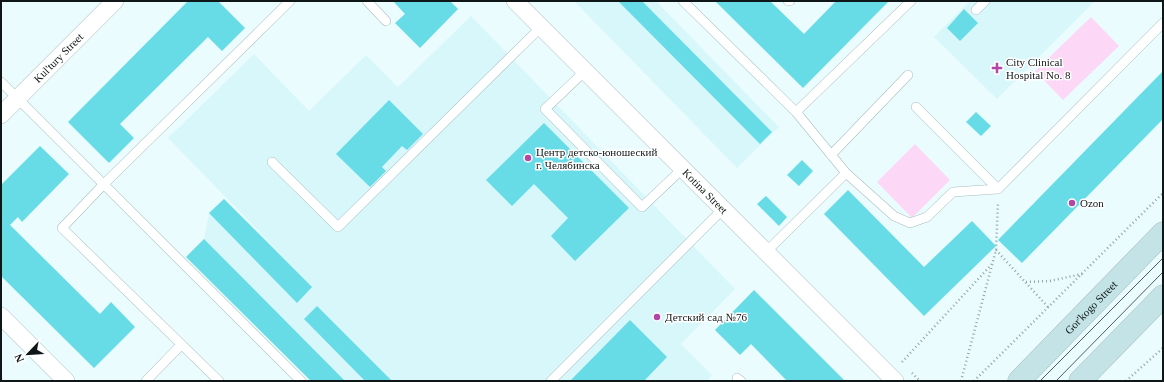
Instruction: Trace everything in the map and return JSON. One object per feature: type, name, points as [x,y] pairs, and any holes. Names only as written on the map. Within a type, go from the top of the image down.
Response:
[{"type":"main road","name":"Gor'kogo Street","points":[[1019,381],[1163,233]]},
{"type":"main road","points":[[1080,381],[1163,296]]},
{"type":"street","name":"Kul'tury Street","points":[[1,114],[115,1]]},
{"type":"street","name":"Kotina Street","points":[[515,1],[895,381]]},
{"type":"street","points":[[1,316],[66,381]]},
{"type":"lane","points":[[218,381],[62,228],[103,185],[290,1]]},
{"type":"lane","points":[[366,1],[386,21]]},
{"type":"lane","points":[[683,1],[796,112],[846,173],[894,216],[910,222],[927,217],[953,192],[998,189],[1163,23]]},
{"type":"lane","points":[[796,112],[911,1]]},
{"type":"lane","points":[[976,10],[985,1]]},
{"type":"lane","points":[[272,162],[338,227],[541,27]]},
{"type":"lane","points":[[585,71],[546,109],[642,207],[682,168]]},
{"type":"lane","points":[[831,154],[908,74]]},
{"type":"lane","points":[[1,82],[300,381]]},
{"type":"lane","points":[[916,107],[998,189]]},
{"type":"lane","points":[[766,252],[846,173]]},
{"type":"lane","points":[[551,381],[723,210]]},
{"type":"lane","points":[[146,381],[182,345]]},
{"type":"path","points":[[961,381],[996,250],[998,189]]},
{"type":"path","points":[[974,381],[1163,192]]},
{"type":"path","points":[[996,250],[1048,307]]},
{"type":"path","points":[[901,363],[992,264]]},
{"type":"path","points":[[1025,282],[1050,281],[1082,274]]},
{"type":"path","points":[[1126,381],[1163,348]]},
{"type":"shaded area","points":[[574,1],[656,1],[779,127],[737,168]]},
{"type":"shaded area","name":"City Clinical Hospital No. 8","points":[[970,1],[1095,1],[997,99],[934,37]]},
{"type":"shaded area","points":[[471,16],[735,289],[681,344],[712,375],[707,381],[311,381],[186,257],[204,239],[209,213],[224,199],[282,255],[168,138],[254,54],[309,111],[366,55],[398,87]]},
{"type":"shaded area","points":[[1091,17],[1119,46],[1063,100],[1035,71]]},
{"type":"shaded area","points":[[915,144],[950,180],[912,218],[877,182]]},
{"type":"building","points":[[188,1],[218,1],[245,28],[222,51],[208,37],[120,124],[134,138],[109,163],[68,122]]},
{"type":"building","points":[[393,1],[450,1],[458,9],[420,48],[395,23],[405,14]]},
{"type":"building","points":[[618,1],[642,1],[772,132],[760,144]]},
{"type":"building","points":[[715,1],[770,1],[804,34],[836,1],[889,1],[803,88]]},
{"type":"building","points":[[964,9],[978,23],[960,41],[947,28]]},
{"type":"building","points":[[1163,71],[1163,119],[1022,263],[998,240]]},
{"type":"building","points":[[389,100],[423,134],[407,150],[402,146],[382,167],[386,171],[370,187],[336,154]]},
{"type":"building","points":[[976,112],[991,126],[981,136],[966,122]]},
{"type":"building","points":[[544,123],[629,208],[575,261],[551,236],[568,218],[534,184],[512,206],[486,180]]},
{"type":"building","points":[[40,146],[69,174],[22,222],[18,217],[10,225],[100,314],[111,302],[135,327],[94,368],[1,276],[1,185]]},
{"type":"building","points":[[802,160],[813,171],[799,186],[787,175]]},
{"type":"building","points":[[848,190],[924,267],[972,221],[996,246],[924,316],[824,214]]},
{"type":"building","points":[[766,196],[787,217],[779,226],[757,204]]},
{"type":"building","points":[[224,199],[312,287],[297,303],[209,213]]},
{"type":"building","points":[[204,239],[345,381],[311,381],[186,257]]},
{"type":"building","points":[[754,290],[845,381],[787,381],[751,344],[740,355],[715,330]]},
{"type":"building","points":[[317,306],[392,381],[365,381],[304,319]]},
{"type":"building","points":[[630,320],[667,357],[644,381],[570,381]]},
{"type":"tram line","points":[[1040,381],[1163,258]]},
{"type":"tram line","points":[[1056,381],[1163,272]]},
{"type":"place","name":"City Clinical Hospital No. 8","points":[[997,68]]},
{"type":"place","name":"Центр детско-юношеский г. Челябинска","points":[[528,158]]},
{"type":"place","name":"Ozon","points":[[1072,203]]},
{"type":"place","name":"Детский сад №76","points":[[657,317]]}]
